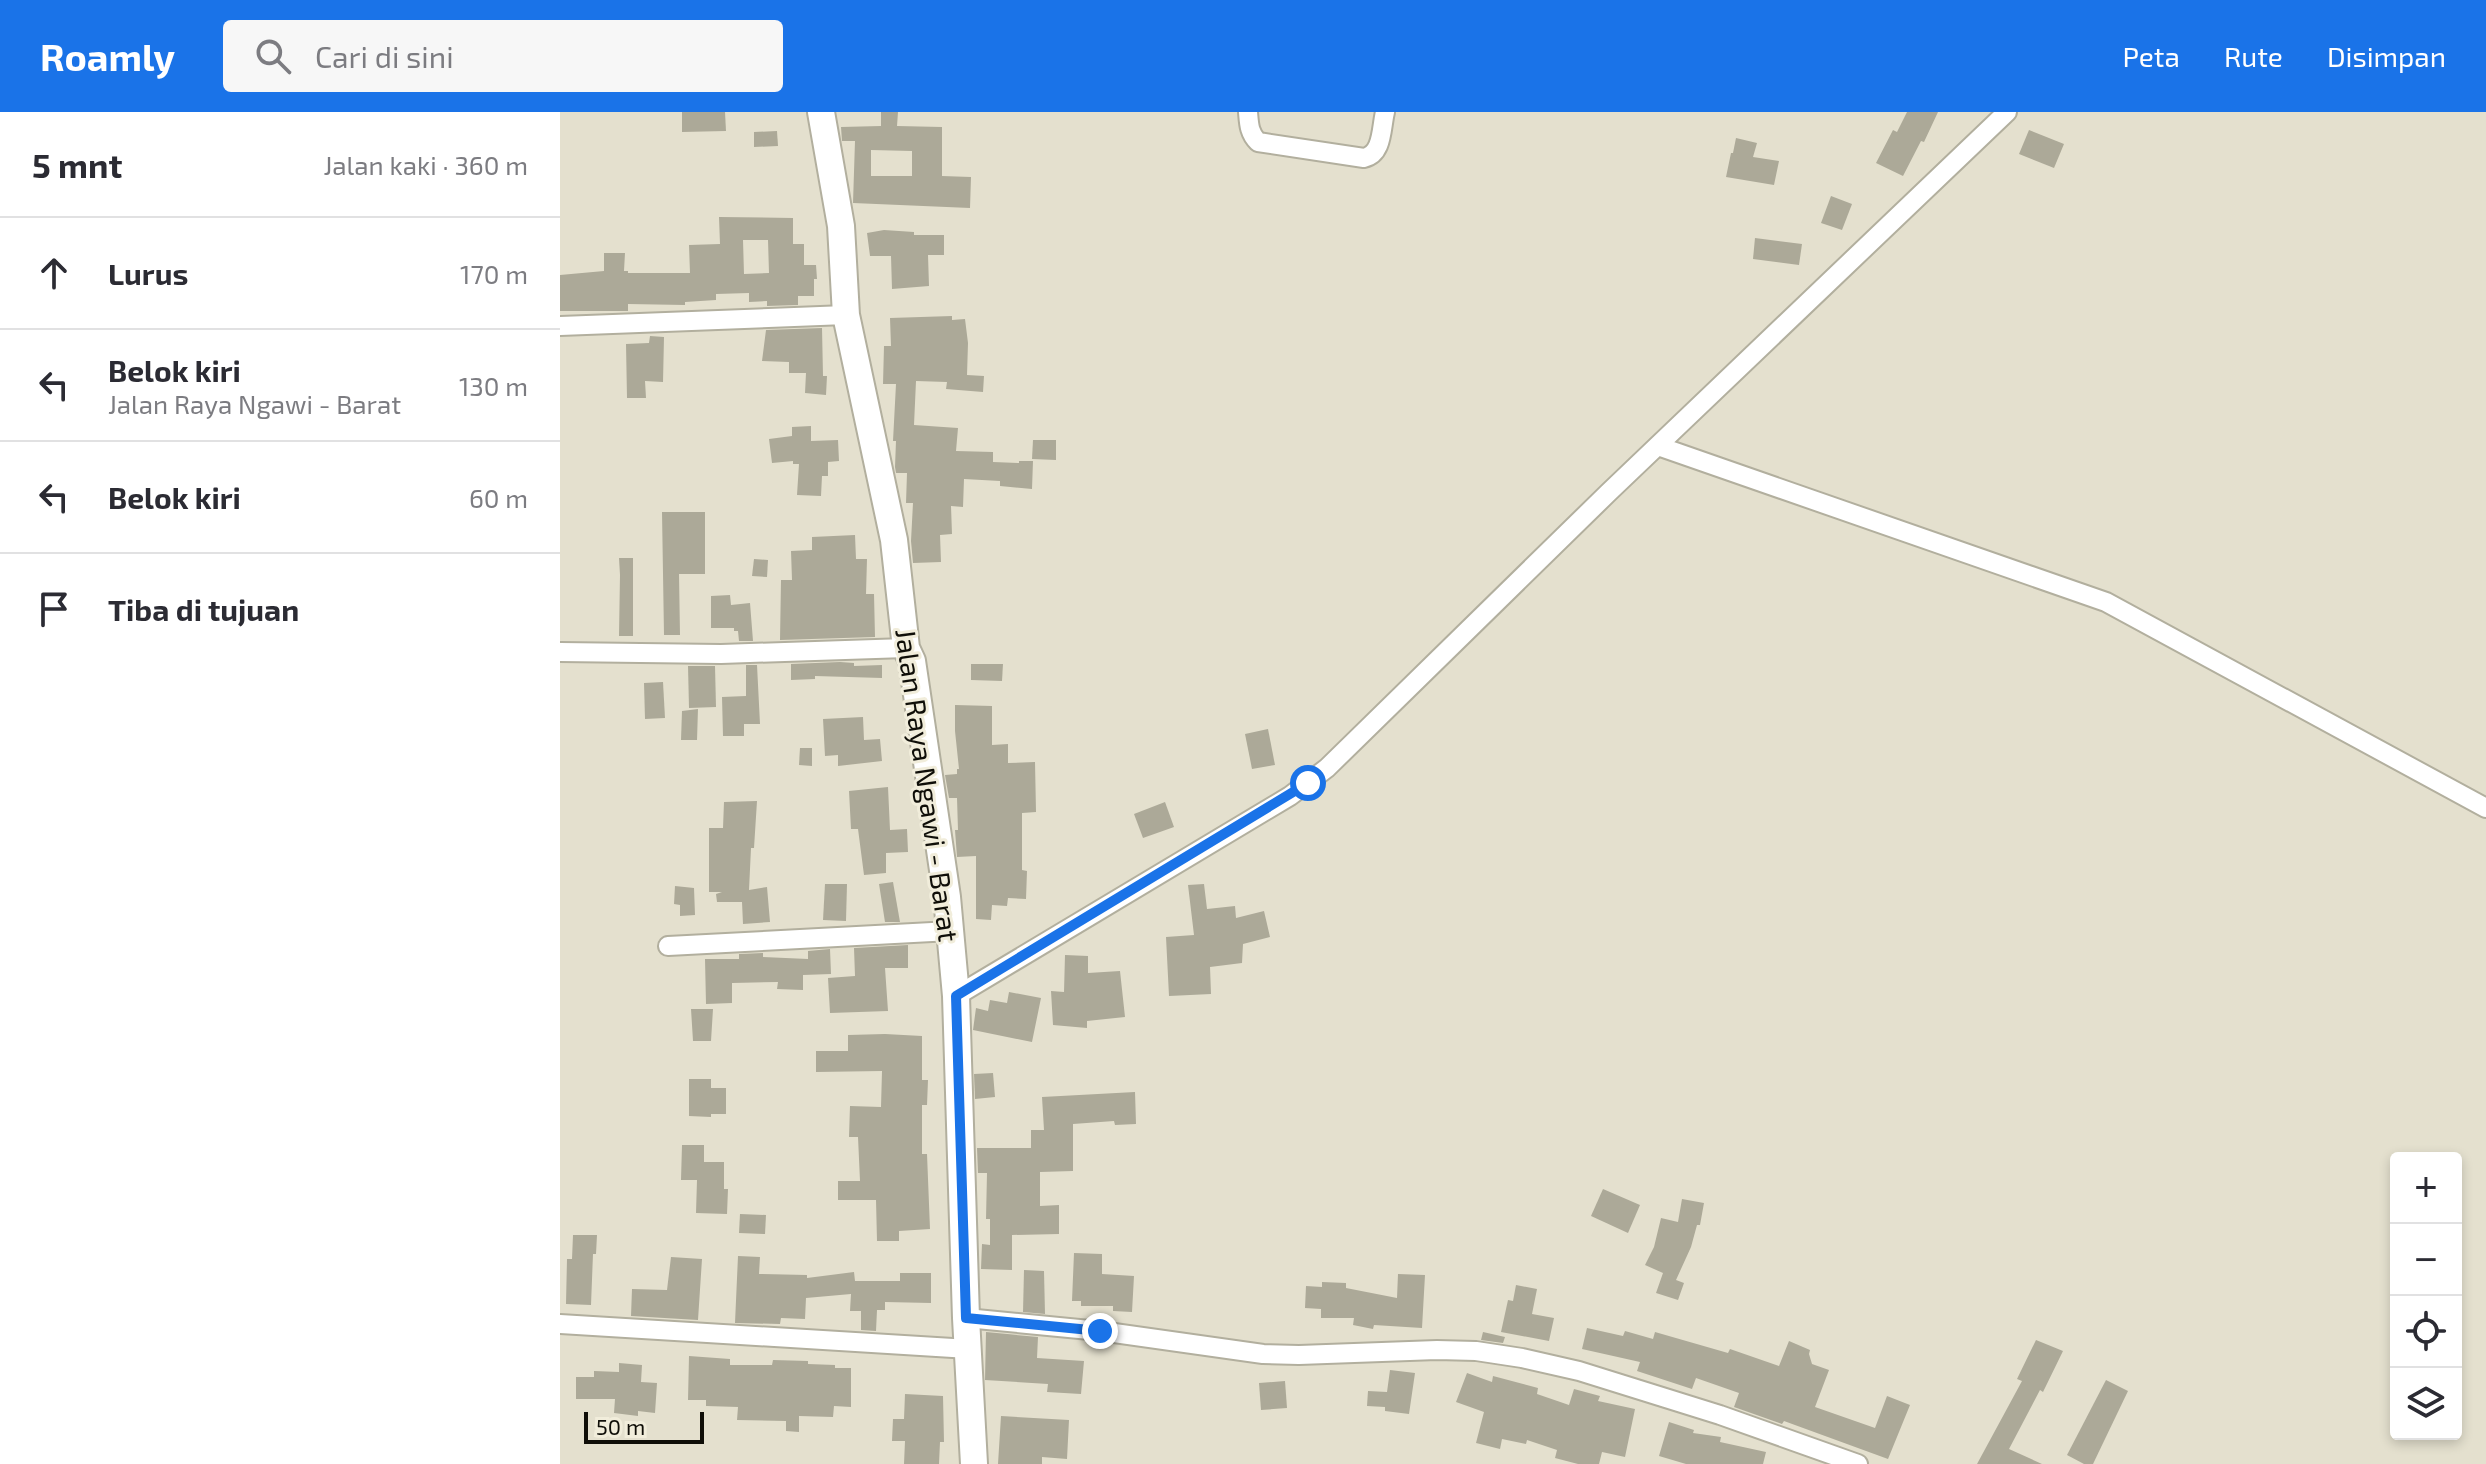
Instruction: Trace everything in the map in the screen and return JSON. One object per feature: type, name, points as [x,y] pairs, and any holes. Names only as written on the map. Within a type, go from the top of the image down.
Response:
[{"type":"main road","name":"Jalan Raya Ngawi - Barat","points":[[821,112],[841,226],[846,315],[894,540],[906,648],[912,661],[919,704],[951,931],[974,1464]]},
{"type":"street","points":[[1248,112],[1249,128],[1258,142],[1364,158],[1377,151],[1385,112]]},
{"type":"street","points":[[956,996],[1308,783],[1327,768],[2007,112]]},
{"type":"street","points":[[560,326],[846,315]]},
{"type":"street","points":[[1658,446],[2106,602],[2486,808]]},
{"type":"street","points":[[560,652],[721,654],[906,648]]},
{"type":"street","points":[[668,946],[951,931]]},
{"type":"street","points":[[966,1318],[1100,1331],[1263,1354],[1450,1350],[1522,1358],[1579,1371],[1649,1393],[1858,1464]]},
{"type":"street","points":[[560,1324],[969,1349]]},
{"type":"building","points":[[682,112],[725,112],[726,131],[682,132]]},
{"type":"building","points":[[881,112],[898,112],[897,126],[942,127],[942,176],[971,177],[970,208],[853,203],[855,141],[842,141],[841,127],[881,126]],"holes":[[[871,150],[912,151],[912,176],[871,176]]]},
{"type":"building","points":[[1907,112],[1938,112],[1903,176],[1876,163],[1893,130],[1897,132]]},
{"type":"building","points":[[2029,130],[2064,144],[2054,168],[2019,154]]},
{"type":"building","points":[[777,131],[778,146],[754,147],[754,132]]},
{"type":"building","points":[[1736,138],[1757,143],[1753,157],[1779,161],[1774,185],[1726,177]]},
{"type":"building","points":[[1831,196],[1852,204],[1842,230],[1821,223]]},
{"type":"building","points":[[719,217],[793,218],[793,244],[804,244],[804,265],[816,265],[814,296],[798,296],[798,305],[767,306],[767,301],[749,302],[749,293],[716,294],[716,300],[685,302],[685,305],[628,304],[628,311],[560,311],[560,275],[604,271],[604,253],[625,253],[624,271],[628,273],[690,273],[689,245],[720,244]],"holes":[[[743,240],[768,240],[769,273],[744,274]]]},
{"type":"building","points":[[884,230],[914,232],[914,235],[944,235],[944,255],[928,255],[929,286],[892,289],[891,256],[870,256],[867,233]]},
{"type":"building","points":[[1755,238],[1802,244],[1799,265],[1753,259]]},
{"type":"building","points":[[952,316],[952,320],[965,319],[967,375],[984,376],[983,392],[946,389],[947,382],[916,381],[914,425],[958,428],[956,451],[993,452],[993,462],[1033,461],[1032,489],[1000,486],[1000,481],[964,479],[963,507],[951,506],[952,534],[940,535],[941,562],[913,563],[913,503],[906,503],[907,473],[896,473],[896,441],[893,441],[896,384],[883,384],[884,346],[891,346],[890,318]]},
{"type":"building","points":[[822,328],[826,395],[805,393],[806,373],[789,373],[789,362],[762,361],[766,330]]},
{"type":"building","points":[[650,336],[664,337],[663,382],[645,381],[646,398],[627,398],[626,344],[649,343]]},
{"type":"building","points":[[811,426],[811,441],[838,440],[839,461],[828,462],[828,476],[822,476],[821,496],[797,495],[799,464],[793,464],[793,461],[772,463],[769,439],[792,436],[792,427]]},
{"type":"building","points":[[1033,440],[1056,440],[1056,460],[1032,459]]},
{"type":"building","points":[[662,512],[705,512],[705,574],[679,574],[680,635],[664,635]]},
{"type":"building","points":[[855,535],[856,559],[867,559],[866,594],[874,594],[875,637],[780,640],[781,580],[792,580],[791,551],[812,550],[812,537]]},
{"type":"building","points":[[619,558],[633,558],[633,636],[619,636]]},
{"type":"building","points":[[754,559],[768,560],[767,577],[752,576]]},
{"type":"building","points":[[730,595],[731,605],[750,603],[753,641],[739,641],[738,631],[734,628],[711,628],[711,596]]},
{"type":"building","points":[[854,663],[854,666],[882,665],[882,678],[815,676],[815,679],[791,680],[791,664]]},
{"type":"building","points":[[971,664],[1003,664],[1002,681],[971,680]]},
{"type":"building","points":[[746,665],[757,665],[760,724],[744,724],[744,736],[723,736],[722,697],[746,696]]},
{"type":"building","points":[[688,666],[715,666],[716,707],[689,708]]},
{"type":"building","points":[[663,682],[665,718],[645,719],[644,683]]},
{"type":"building","points":[[955,705],[992,706],[992,745],[1008,744],[1008,763],[1035,762],[1036,812],[1022,813],[1022,870],[1027,871],[1026,899],[1008,898],[1007,906],[992,905],[991,920],[976,919],[976,856],[957,857],[957,798],[949,798],[945,775],[957,774],[959,769]]},
{"type":"building","points":[[698,709],[697,740],[681,740],[682,711]]},
{"type":"building","points":[[863,717],[864,740],[880,739],[882,761],[838,766],[838,755],[825,756],[823,719]]},
{"type":"building","points":[[1268,729],[1275,765],[1252,769],[1245,734]]},
{"type":"building","points":[[800,748],[812,748],[812,766],[799,765]]},
{"type":"building","points":[[888,787],[890,830],[907,829],[908,852],[886,853],[886,873],[864,875],[858,829],[851,829],[849,791]]},
{"type":"building","points":[[757,801],[749,890],[767,887],[770,922],[743,924],[742,902],[717,902],[716,894],[722,892],[709,892],[709,828],[723,828],[724,802]]},
{"type":"building","points":[[1165,802],[1174,827],[1143,838],[1134,814]]},
{"type":"building","points":[[893,882],[900,922],[885,922],[879,884]]},
{"type":"building","points":[[825,884],[847,884],[846,921],[823,920]]},
{"type":"building","points":[[1204,884],[1207,909],[1235,906],[1236,918],[1264,911],[1270,937],[1243,944],[1242,963],[1210,967],[1211,994],[1169,996],[1166,937],[1194,935],[1188,885]]},
{"type":"building","points":[[675,886],[694,888],[695,915],[680,916],[680,905],[674,904]]},
{"type":"building","points":[[908,945],[908,968],[885,968],[888,1011],[830,1013],[828,978],[855,976],[854,948]]},
{"type":"building","points":[[830,949],[831,974],[803,975],[803,990],[777,989],[778,982],[732,983],[732,1003],[706,1004],[705,959],[739,959],[739,954],[763,953],[763,957],[808,959],[808,951]]},
{"type":"building","points":[[1065,955],[1088,956],[1088,973],[1120,971],[1125,1017],[1087,1021],[1087,1028],[1053,1025],[1051,991],[1064,992]]},
{"type":"building","points":[[1009,992],[1041,998],[1032,1042],[973,1030],[976,1008],[988,1011],[990,1000],[1007,1003]]},
{"type":"building","points":[[691,1009],[713,1009],[711,1041],[693,1041]]},
{"type":"building","points":[[848,1035],[922,1036],[922,1080],[928,1080],[927,1105],[922,1105],[922,1154],[927,1154],[930,1229],[899,1231],[899,1241],[877,1241],[876,1200],[838,1200],[838,1181],[860,1181],[858,1137],[849,1137],[850,1106],[881,1107],[882,1071],[816,1072],[816,1051],[848,1051]]},
{"type":"building","points":[[993,1073],[995,1097],[975,1099],[974,1074]]},
{"type":"building","points":[[689,1079],[711,1079],[711,1088],[726,1088],[726,1114],[689,1116]]},
{"type":"building","points":[[1135,1092],[1136,1124],[1115,1125],[1114,1121],[1073,1124],[1073,1171],[1040,1172],[1040,1206],[1059,1205],[1059,1234],[1012,1235],[1012,1270],[981,1269],[982,1244],[990,1245],[990,1219],[986,1219],[987,1173],[978,1173],[977,1148],[1031,1148],[1031,1130],[1044,1130],[1042,1097]]},
{"type":"building","points":[[682,1145],[704,1145],[704,1162],[724,1162],[724,1189],[728,1189],[727,1214],[696,1213],[697,1180],[681,1180]]},
{"type":"building","points":[[1603,1189],[1640,1205],[1628,1233],[1591,1216]]},
{"type":"building","points":[[1682,1199],[1704,1203],[1700,1225],[1697,1225],[1676,1280],[1684,1283],[1678,1300],[1656,1293],[1663,1273],[1645,1265],[1654,1247],[1661,1218],[1678,1222]]},
{"type":"building","points":[[740,1214],[766,1215],[765,1234],[739,1233]]},
{"type":"building","points":[[573,1235],[597,1235],[591,1305],[566,1304],[567,1259],[572,1259]]},
{"type":"building","points":[[1074,1253],[1102,1254],[1102,1274],[1134,1276],[1132,1312],[1113,1311],[1113,1306],[1081,1306],[1081,1301],[1072,1301]]},
{"type":"building","points":[[738,1256],[760,1257],[759,1274],[807,1275],[807,1278],[854,1272],[855,1281],[900,1281],[900,1273],[931,1273],[931,1303],[885,1302],[885,1310],[877,1310],[876,1331],[861,1330],[861,1311],[850,1311],[851,1294],[806,1298],[805,1319],[781,1318],[780,1324],[735,1323]]},
{"type":"building","points":[[671,1257],[702,1259],[698,1320],[631,1316],[632,1289],[667,1290]]},
{"type":"building","points":[[1024,1270],[1044,1271],[1045,1314],[1023,1312]]},
{"type":"building","points":[[1398,1274],[1425,1275],[1422,1328],[1374,1325],[1373,1329],[1353,1325],[1354,1318],[1321,1318],[1321,1309],[1305,1308],[1306,1286],[1322,1287],[1322,1282],[1346,1283],[1346,1288],[1397,1298]]},
{"type":"building","points":[[1516,1285],[1537,1289],[1532,1314],[1554,1318],[1549,1341],[1501,1332],[1508,1300],[1513,1301]]},
{"type":"building","points":[[1587,1328],[1623,1336],[1625,1331],[1653,1339],[1655,1332],[1728,1353],[1730,1349],[1779,1366],[1789,1341],[1810,1350],[1812,1364],[1829,1370],[1815,1407],[1875,1428],[1887,1396],[1910,1405],[1888,1459],[1784,1421],[1782,1424],[1734,1407],[1739,1393],[1696,1378],[1692,1389],[1637,1371],[1640,1362],[1582,1349]]},
{"type":"building","points":[[986,1332],[1038,1337],[1037,1358],[1084,1361],[1081,1394],[1047,1392],[1048,1384],[985,1380]]},
{"type":"building","points":[[1483,1332],[1505,1337],[1503,1343],[1481,1340]]},
{"type":"building","points":[[2036,1340],[2063,1351],[2009,1449],[2042,1464],[1977,1464],[2022,1381],[2017,1379]]},
{"type":"building","points":[[689,1356],[730,1359],[730,1365],[772,1365],[773,1360],[808,1361],[808,1364],[851,1368],[851,1407],[834,1406],[833,1417],[799,1416],[799,1432],[786,1431],[786,1421],[737,1420],[738,1407],[706,1406],[706,1400],[688,1400]]},
{"type":"building","points":[[619,1363],[642,1365],[641,1382],[657,1383],[655,1413],[638,1411],[638,1416],[614,1413],[615,1399],[576,1399],[576,1377],[594,1377],[594,1371],[619,1372]]},
{"type":"building","points":[[1390,1370],[1415,1373],[1409,1414],[1367,1406],[1368,1391],[1387,1392]]},
{"type":"building","points":[[1467,1373],[1492,1382],[1493,1376],[1538,1388],[1537,1394],[1569,1405],[1574,1389],[1600,1396],[1598,1401],[1635,1409],[1625,1457],[1602,1452],[1599,1464],[1578,1464],[1555,1458],[1557,1450],[1527,1440],[1526,1444],[1502,1439],[1500,1449],[1476,1443],[1484,1412],[1456,1402]]},
{"type":"building","points":[[2106,1380],[2128,1391],[2093,1464],[2084,1464],[2067,1455]]},
{"type":"building","points":[[1285,1381],[1287,1408],[1261,1410],[1259,1383]]},
{"type":"building","points":[[905,1394],[943,1396],[944,1442],[940,1442],[939,1464],[904,1464],[905,1441],[892,1441],[893,1419],[904,1419]]},
{"type":"building","points":[[1001,1416],[1069,1420],[1067,1459],[1042,1457],[1042,1464],[998,1464]]},
{"type":"building","points":[[1669,1422],[1694,1430],[1693,1433],[1721,1437],[1720,1442],[1766,1452],[1763,1464],[1686,1464],[1659,1456]]},
{"type":"route","points":[[1100,1331],[966,1318],[956,996],[1308,783]]}]
